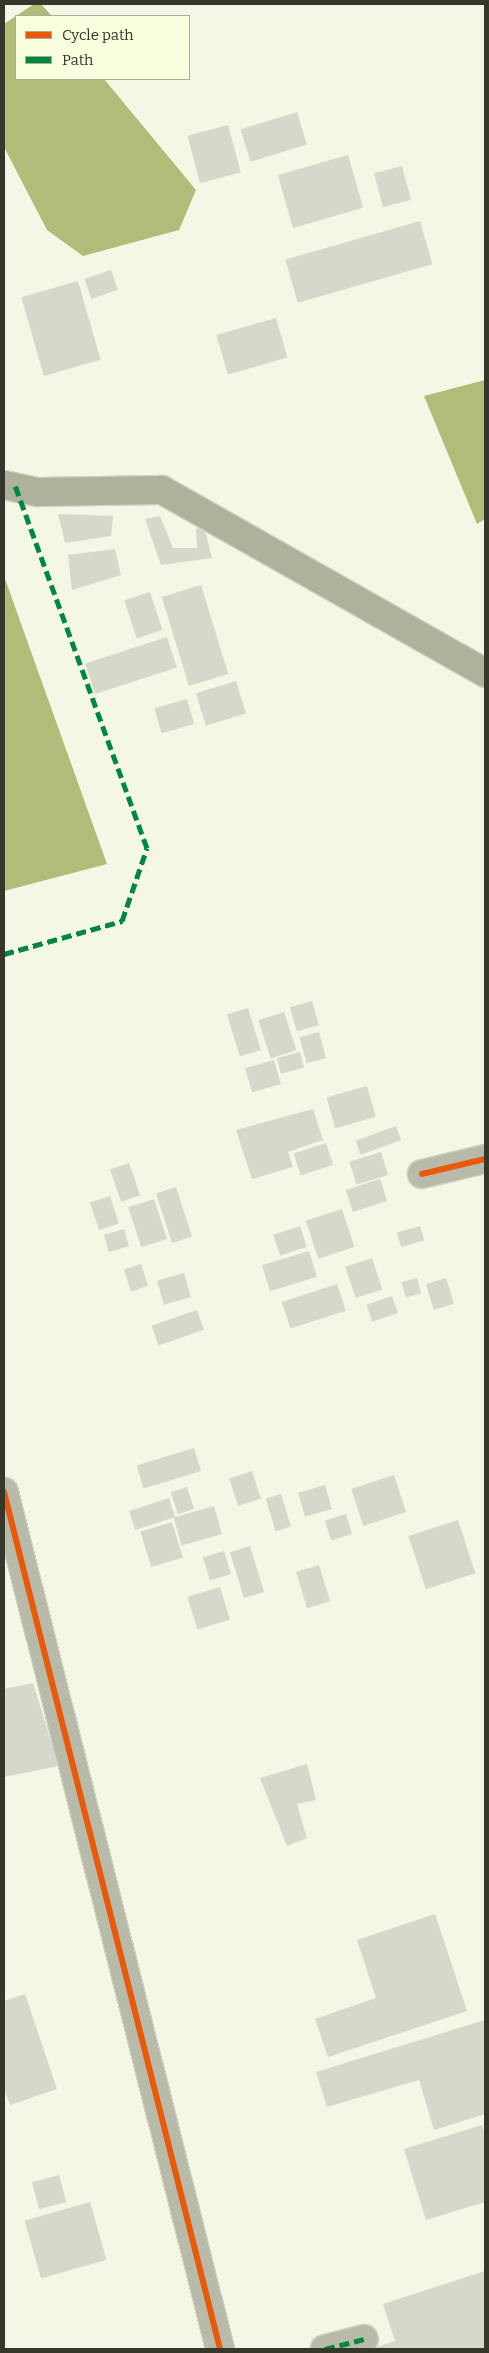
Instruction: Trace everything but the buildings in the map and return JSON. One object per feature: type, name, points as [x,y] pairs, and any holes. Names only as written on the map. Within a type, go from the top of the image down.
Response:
[{"type":"main road","points":[[4,485],[38,492],[162,490],[485,673]]},
{"type":"street","points":[[422,1174],[485,1159]]},
{"type":"street","points":[[4,1492],[220,2349]]},
{"type":"street","points":[[325,2349],[364,2339]]},
{"type":"shaded area","points":[[34,4],[41,4],[51,15],[18,15]]},
{"type":"shaded area","points":[[15,17],[15,80],[105,80],[196,190],[179,230],[83,256],[47,230],[4,147],[4,24]]},
{"type":"shaded area","points":[[485,380],[485,519],[477,524],[424,396]]},
{"type":"shaded area","points":[[4,576],[107,864],[4,891]]},
{"type":"marked path","points":[[4,954],[122,921],[147,848],[15,486]]},
{"type":"marked path","points":[[325,2349],[364,2339]]},
{"type":"cycle path","points":[[422,1174],[485,1159]]},
{"type":"cycle path","points":[[4,1492],[220,2349]]}]
